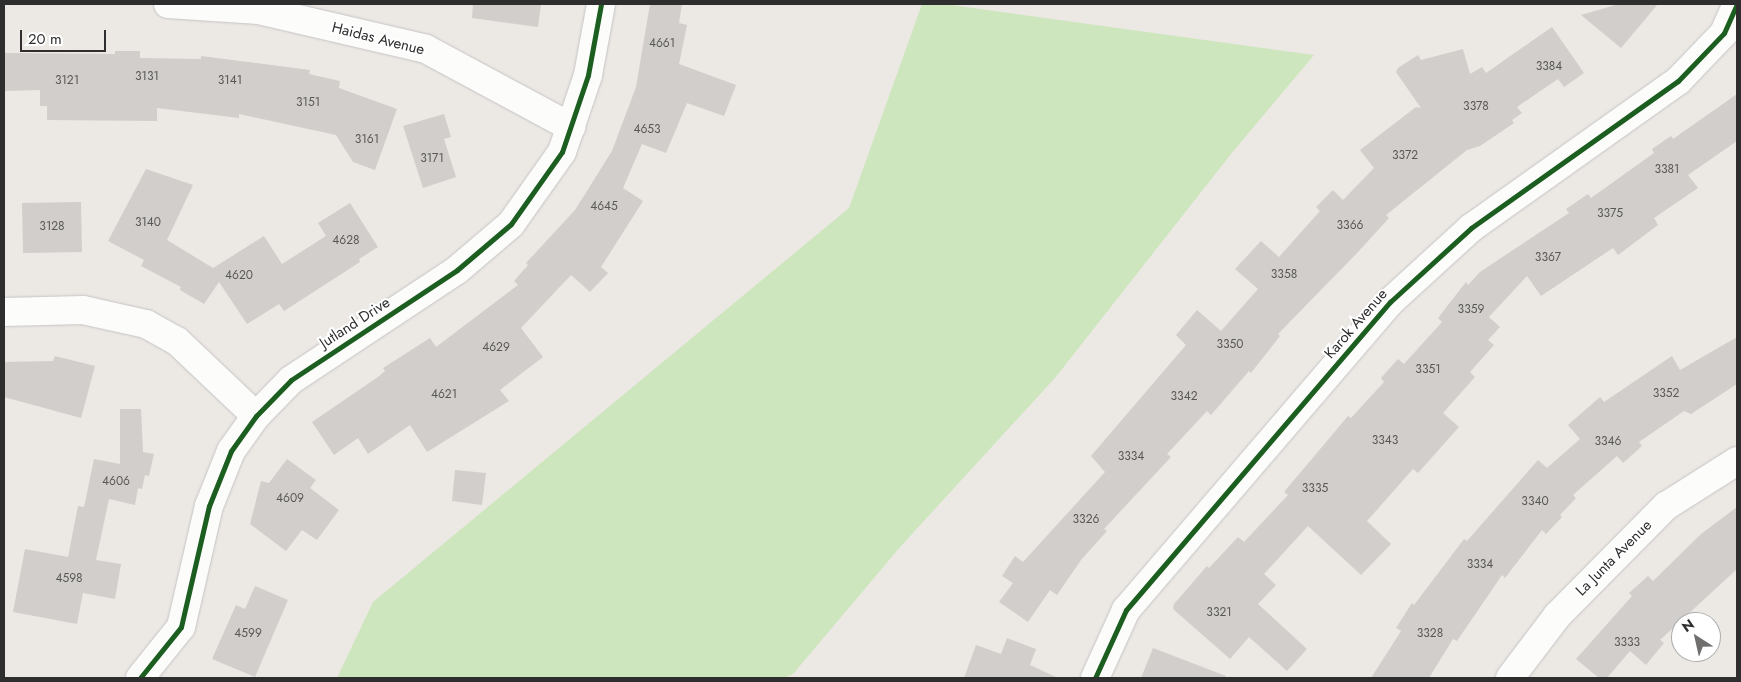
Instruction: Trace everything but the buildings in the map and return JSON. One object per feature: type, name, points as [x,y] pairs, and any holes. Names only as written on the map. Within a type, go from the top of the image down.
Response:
[{"type":"street","name":"Haidas Avenue","points":[[168,4],[259,10],[426,49],[572,127]]},
{"type":"street","name":"Jutland Drive","points":[[140,678],[181,627],[209,506],[231,451],[256,416],[291,380],[457,270],[511,224],[562,152],[588,75],[601,4]]},
{"type":"street","name":"Karok Avenue","points":[[1095,678],[1126,610],[1390,302],[1471,228],[1678,80],[1724,33],[1737,4]]},
{"type":"street","points":[[4,312],[83,310],[146,324],[177,341],[256,416]]},
{"type":"street","name":"La Junta Avenue","points":[[1510,678],[1557,616],[1666,506],[1737,461]]},
{"type":"green space","points":[[922,4],[944,4],[1314,55],[1231,154],[1055,378],[901,546],[793,674],[784,678],[337,678],[373,602],[849,208]]},
{"type":"cycle path","points":[[140,678],[181,627],[209,506],[231,451],[256,416],[291,380],[457,270],[511,224],[562,152],[588,75],[601,4]]},
{"type":"cycle path","points":[[1095,678],[1126,610],[1390,302],[1471,228],[1678,81],[1724,33],[1737,4]]}]
